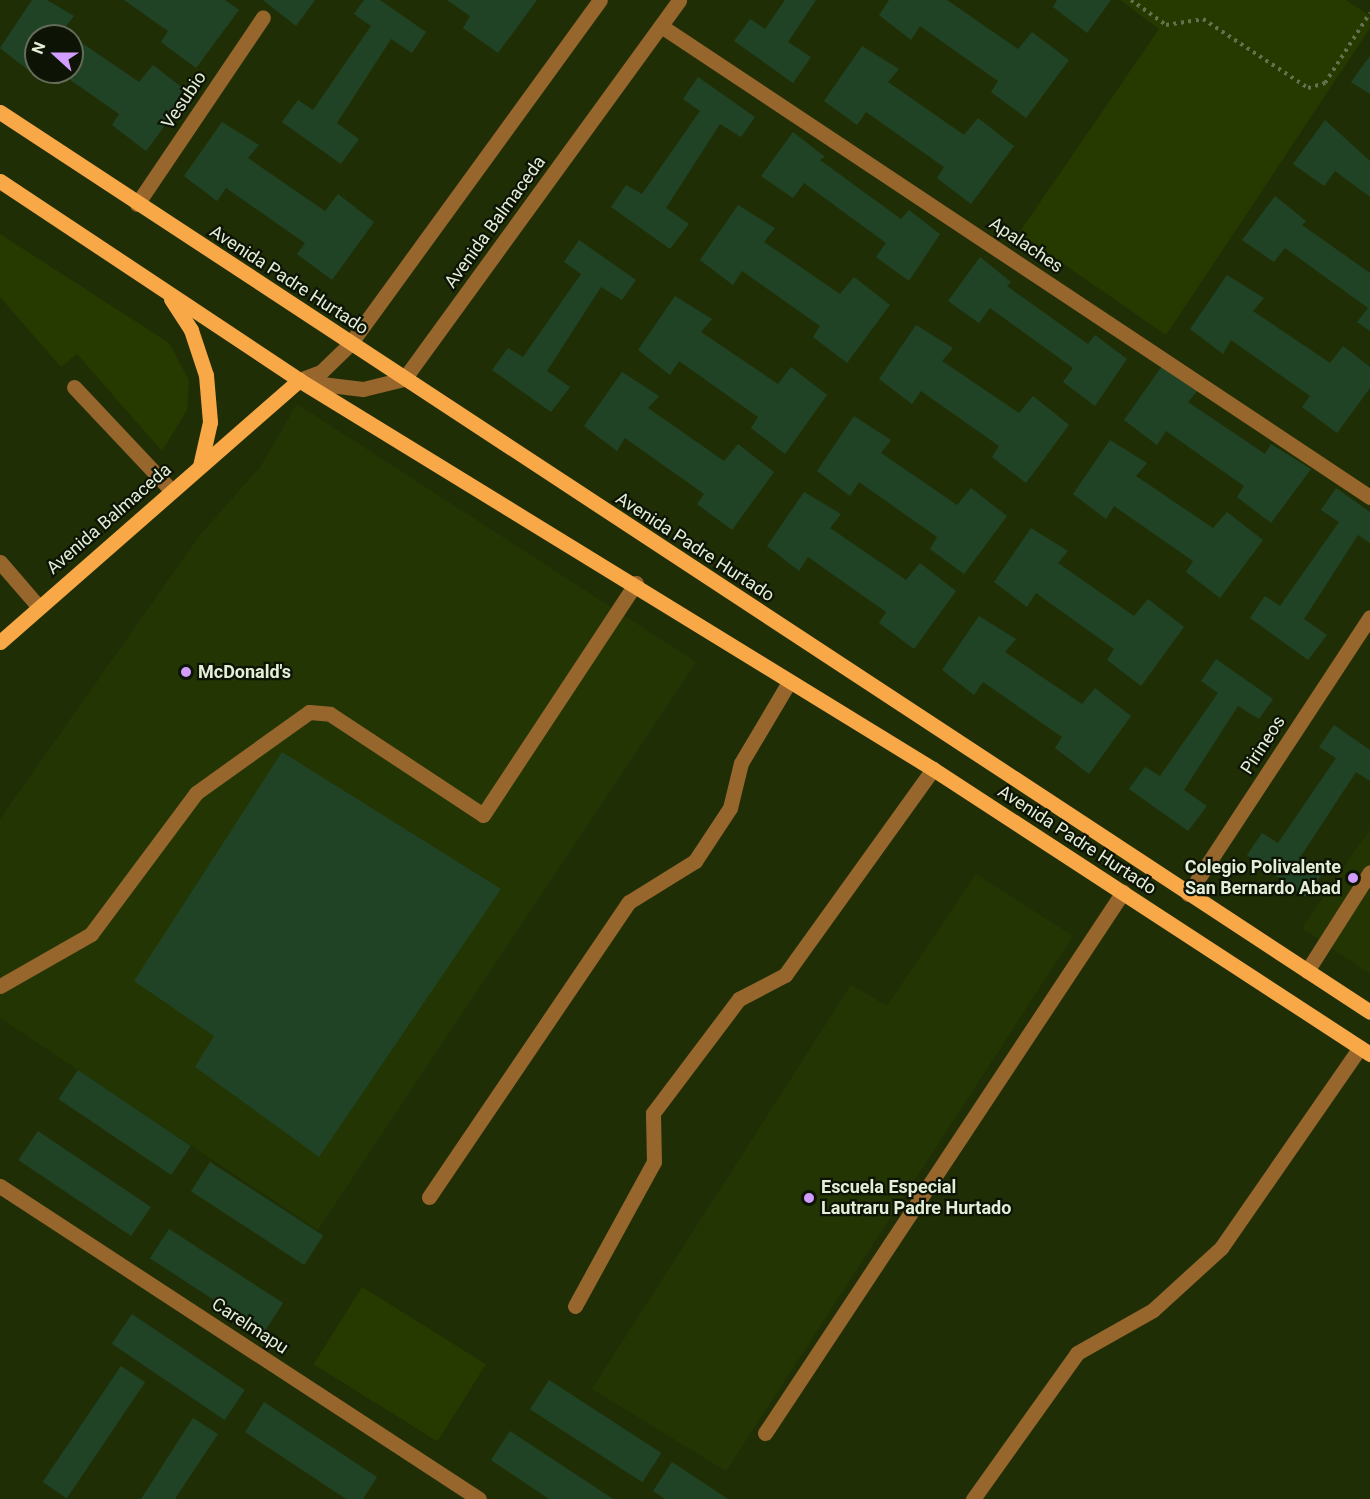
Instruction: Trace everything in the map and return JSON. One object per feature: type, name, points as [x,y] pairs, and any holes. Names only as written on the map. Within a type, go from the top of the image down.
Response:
[{"type":"main road","name":"Avenida Padre Hurtado","points":[[0,112],[1370,1012]]},
{"type":"main road","name":"Avenida Padre Hurtado","points":[[0,182],[299,380],[478,493],[636,583],[789,682],[933,769],[1365,1050]]},
{"type":"main road","points":[[166,291],[191,330],[206,375],[210,422],[199,467]]},
{"type":"main road","name":"Avenida Balmaceda","points":[[0,642],[38,606],[299,380]]},
{"type":"street","name":"Avenida Balmaceda","points":[[299,380],[321,372],[351,344],[600,0]]},
{"type":"street","name":"Avenida Balmaceda","points":[[404,379],[679,0]]},
{"type":"street","name":"Vesubio","points":[[137,204],[263,17]]},
{"type":"street","name":"Apalaches","points":[[661,26],[1370,497]]},
{"type":"street","points":[[299,380],[341,389],[404,379]]},
{"type":"street","points":[[74,387],[172,491]]},
{"type":"street","points":[[0,562],[38,606]]},
{"type":"street","points":[[0,986],[91,934],[196,793],[309,712],[330,714],[483,815],[636,583]]},
{"type":"street","name":"Pirineos","points":[[1188,894],[1370,617]]},
{"type":"street","points":[[429,1197],[629,902],[695,861],[730,808],[741,764],[789,682]]},
{"type":"street","points":[[575,1306],[654,1161],[653,1113],[738,999],[785,975],[933,769]]},
{"type":"street","points":[[1307,971],[1370,872]]},
{"type":"street","points":[[765,1433],[1123,892]]},
{"type":"street","points":[[973,1499],[1077,1353],[1153,1310],[1221,1248],[1365,1050]]},
{"type":"street","name":"Carelmapu","points":[[0,1186],[479,1499]]},
{"type":"path","points":[[1131,0],[1166,26],[1203,19],[1308,88],[1325,82],[1370,13]]},
{"type":"shaded area","points":[[1120,0],[1346,0],[1370,16],[1370,28],[1166,335],[1019,233],[1159,29]]},
{"type":"shaded area","points":[[0,234],[169,343],[189,380],[187,410],[162,451],[77,354],[61,367],[0,297]]},
{"type":"shaded area","points":[[297,404],[696,662],[318,1230],[0,1018],[0,819],[200,535],[260,467]]},
{"type":"shaded area","name":"Colegio Polivalente San Bernardo Abad","points":[[1370,829],[1370,974],[1302,928]]},
{"type":"shaded area","name":"Escuela Especial Lautraru Padre Hurtado","points":[[976,874],[1073,936],[726,1471],[592,1389],[851,985],[887,1006]]},
{"type":"shaded area","points":[[362,1287],[486,1364],[438,1442],[314,1364]]},
{"type":"building","points":[[32,0],[47,0],[74,16],[68,24],[24,24],[24,67],[0,48]]},
{"type":"building","points":[[124,0],[225,0],[239,10],[196,68],[161,42],[168,31]]},
{"type":"building","points":[[263,0],[315,0],[296,26]]},
{"type":"building","points":[[364,0],[380,0],[426,32],[412,53],[391,39],[337,123],[359,139],[341,164],[282,122],[298,100],[313,110],[371,26],[354,14]]},
{"type":"building","points":[[447,0],[537,0],[498,53],[463,28],[470,16]]},
{"type":"building","points":[[785,0],[816,0],[788,42],[811,57],[793,83],[734,41],[750,19],[765,29]]},
{"type":"building","points":[[889,0],[947,0],[1018,49],[1032,32],[1069,60],[1026,118],[991,92],[998,81],[920,26],[911,40],[879,15]]},
{"type":"building","points":[[1057,0],[1111,0],[1087,33],[1053,7]]},
{"type":"building","points":[[84,44],[139,82],[153,65],[189,93],[146,151],[112,125],[119,114],[76,84],[84,84]]},
{"type":"building","points":[[862,46],[899,69],[888,82],[964,135],[978,118],[1014,146],[971,204],[937,178],[944,167],[866,112],[857,125],[824,101]]},
{"type":"building","points":[[1370,56],[1370,94],[1351,82]]},
{"type":"building","points":[[698,77],[755,117],[741,137],[720,124],[666,208],[689,224],[670,249],[611,207],[626,185],[642,194],[700,111],[683,99]]},
{"type":"building","points":[[1325,120],[1370,161],[1370,197],[1335,171],[1324,186],[1293,164]]},
{"type":"building","points":[[222,122],[259,145],[248,158],[325,211],[338,194],[374,222],[332,280],[297,254],[305,243],[226,188],[217,201],[184,176]]},
{"type":"building","points":[[793,132],[825,157],[820,160],[901,219],[909,210],[940,234],[909,281],[876,257],[886,243],[804,183],[793,198],[761,176]]},
{"type":"building","points":[[1275,196],[1306,221],[1302,225],[1370,273],[1370,331],[1357,322],[1368,308],[1285,248],[1274,262],[1242,240]]},
{"type":"building","points":[[738,205],[775,228],[764,242],[840,294],[854,277],[890,305],[847,363],[813,337],[820,326],[742,271],[733,285],[700,260]]},
{"type":"building","points":[[579,240],[636,280],[622,300],[601,287],[547,371],[570,387],[551,412],[492,370],[508,348],[523,357],[581,274],[564,262]]},
{"type":"building","points":[[980,257],[1011,282],[1007,286],[1088,344],[1095,335],[1127,359],[1095,406],[1063,382],[1073,368],[990,308],[979,323],[948,301]]},
{"type":"building","points":[[1227,275],[1264,298],[1253,311],[1330,363],[1343,346],[1370,367],[1370,388],[1337,433],[1302,407],[1310,396],[1231,340],[1223,354],[1190,329]]},
{"type":"building","points":[[675,296],[712,319],[701,332],[778,384],[791,367],[827,395],[785,454],[751,428],[758,417],[679,361],[670,375],[638,350]]},
{"type":"building","points":[[916,325],[953,348],[942,361],[1019,413],[1033,396],[1069,425],[1026,483],[992,457],[999,446],[921,391],[912,404],[879,379]]},
{"type":"building","points":[[1162,366],[1199,389],[1188,402],[1265,454],[1271,444],[1311,469],[1271,523],[1237,497],[1244,486],[1166,431],[1157,445],[1124,420]]},
{"type":"building","points":[[622,372],[659,396],[648,408],[724,461],[738,444],[774,472],[732,530],[697,504],[704,494],[625,438],[617,451],[584,426]]},
{"type":"building","points":[[854,416],[891,440],[881,453],[957,505],[971,488],[1007,516],[964,574],[930,549],[937,537],[859,482],[850,496],[817,471]]},
{"type":"building","points":[[1110,440],[1147,463],[1136,476],[1213,528],[1227,512],[1263,540],[1220,598],[1186,572],[1193,561],[1114,506],[1106,519],[1073,494]]},
{"type":"building","points":[[1336,488],[1370,512],[1370,543],[1358,535],[1304,619],[1327,635],[1308,660],[1250,618],[1265,596],[1280,606],[1339,522],[1321,510]]},
{"type":"building","points":[[804,492],[841,514],[830,528],[906,580],[920,563],[956,591],[914,649],[879,623],[886,612],[808,557],[799,571],[767,546]]},
{"type":"building","points":[[1031,528],[1068,551],[1058,563],[1134,616],[1148,599],[1184,627],[1141,686],[1107,660],[1114,649],[1036,593],[1027,607],[994,582]]},
{"type":"building","points":[[979,616],[1016,639],[1005,652],[1082,704],[1095,688],[1131,716],[1089,774],[1055,748],[1062,737],[983,682],[974,695],[942,670]]},
{"type":"building","points":[[1216,659],[1273,699],[1259,719],[1238,706],[1184,790],[1207,806],[1188,831],[1129,789],[1145,767],[1160,776],[1218,693],[1201,681]]},
{"type":"building","points":[[1334,725],[1370,750],[1370,781],[1356,772],[1301,856],[1324,872],[1305,897],[1247,855],[1262,833],[1278,843],[1336,758],[1319,747]]},
{"type":"building","points":[[282,752],[501,889],[319,1157],[195,1067],[214,1036],[134,981]]},
{"type":"building","points":[[78,1070],[191,1146],[171,1175],[58,1099]]},
{"type":"building","points":[[38,1131],[151,1207],[131,1236],[18,1160]]},
{"type":"building","points":[[210,1162],[323,1236],[304,1265],[191,1191]]},
{"type":"building","points":[[169,1229],[283,1303],[264,1332],[150,1258]]},
{"type":"building","points":[[132,1314],[245,1390],[225,1420],[112,1344]]},
{"type":"building","points":[[121,1366],[145,1382],[67,1498],[43,1482]]},
{"type":"building","points":[[549,1380],[661,1453],[642,1482],[530,1409]]},
{"type":"building","points":[[264,1402],[377,1477],[363,1499],[346,1499],[245,1432]]},
{"type":"building","points":[[193,1418],[218,1434],[175,1499],[141,1499]]},
{"type":"building","points":[[510,1431],[613,1499],[549,1499],[491,1460]]},
{"type":"building","points":[[672,1462],[728,1499],[665,1499],[653,1491]]},
{"type":"place","name":"McDonald's","points":[[186,672]]},
{"type":"place","name":"Colegio Polivalente San Bernardo Abad","points":[[1353,878]]},
{"type":"place","name":"Escuela Especial Lautraru Padre Hurtado","points":[[809,1198]]}]
